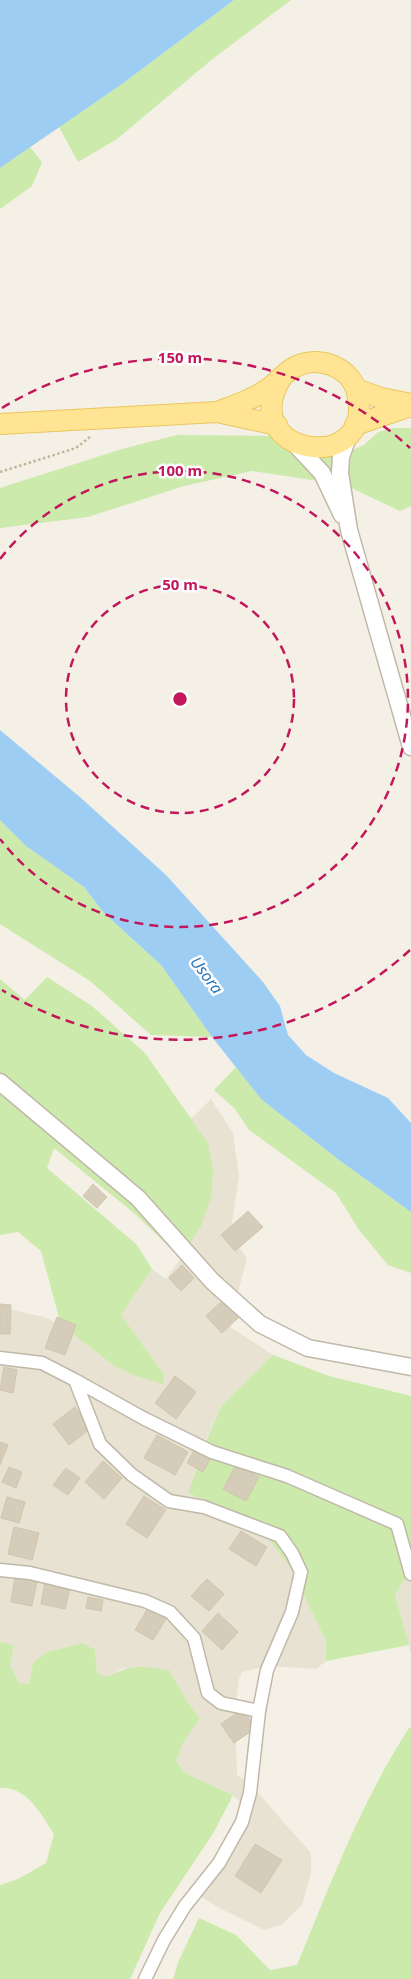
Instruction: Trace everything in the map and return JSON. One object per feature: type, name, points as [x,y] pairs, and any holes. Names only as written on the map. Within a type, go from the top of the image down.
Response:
[{"type":"main road","points":[[217,412],[265,391],[292,368],[304,363],[317,362],[330,364],[341,370],[356,389],[359,401],[352,429]]},
{"type":"main road","points":[[282,377],[273,397],[272,407],[277,425],[284,436],[295,444],[309,448],[324,448],[338,443],[352,429],[411,405]]},
{"type":"main road","points":[[356,389],[381,398],[411,405]]},
{"type":"main road","points":[[0,424],[217,412],[277,425]]},
{"type":"street","points":[[352,429],[341,457],[340,473],[349,530],[411,746]]},
{"type":"street","points":[[295,444],[322,473],[349,530]]},
{"type":"street","points":[[0,1082],[138,1198],[212,1281],[260,1324],[308,1348],[411,1367]]},
{"type":"street","points":[[0,1358],[42,1363],[143,1418],[212,1452],[287,1476],[397,1524],[411,1574]]},
{"type":"street","points":[[75,1380],[100,1444],[132,1476],[170,1502],[204,1507],[280,1536],[292,1553],[301,1572],[294,1604],[279,1646],[267,1670],[259,1711],[250,1793],[242,1822],[219,1863],[185,1906],[164,1940],[145,1979]]},
{"type":"street","points":[[0,1570],[30,1573],[146,1602],[170,1612],[194,1638],[208,1693],[221,1703],[259,1711]]},
{"type":"path","points":[[0,472],[76,448],[92,436]]},
{"type":"shaded area","points":[[211,1099],[233,1133],[239,1176],[230,1236],[247,1258],[229,1326],[273,1355],[222,1405],[205,1441],[188,1493],[244,1516],[270,1539],[290,1567],[326,1641],[326,1661],[316,1669],[267,1666],[242,1672],[239,1679],[235,1708],[237,1775],[251,1785],[311,1853],[311,1873],[302,1905],[281,1925],[264,1930],[221,1909],[195,1893],[235,1824],[241,1803],[233,1795],[185,1773],[176,1761],[183,1743],[200,1719],[188,1703],[123,1668],[107,1677],[97,1673],[95,1651],[83,1643],[47,1652],[33,1663],[29,1684],[19,1683],[10,1666],[14,1645],[0,1642],[0,1307],[44,1317],[61,1325],[113,1365],[164,1374],[121,1315],[152,1269],[166,1279],[181,1258],[208,1143],[190,1120]]},
{"type":"shaded area","points":[[411,1570],[411,1654],[395,1595]]},
{"type":"green space","points":[[234,0],[291,0],[210,61],[117,139],[78,162],[59,127],[122,84]]},
{"type":"green space","points":[[30,147],[42,162],[32,186],[0,209],[0,168]]},
{"type":"green space","points":[[393,428],[411,428],[411,506],[400,511],[345,485],[252,471],[184,486],[88,517],[0,528],[0,488],[122,449],[177,435],[279,436],[329,456],[343,454],[364,445],[378,432]]},
{"type":"green space","points":[[0,820],[26,846],[84,887],[104,913],[161,965],[212,1037],[151,1035],[90,981],[0,924]]},
{"type":"green space","points":[[47,977],[92,1006],[145,1053],[208,1143],[213,1171],[211,1197],[201,1226],[181,1258],[135,1214],[54,1148],[47,1168],[137,1245],[152,1269],[121,1315],[164,1374],[163,1384],[133,1375],[113,1365],[61,1325],[41,1251],[18,1232],[0,1235],[0,979],[25,1000]]},
{"type":"green space","points":[[236,1067],[262,1100],[339,1160],[411,1212],[411,1273],[388,1265],[359,1230],[336,1193],[249,1130],[235,1109],[214,1090]]},
{"type":"green space","points":[[273,1355],[329,1376],[411,1396],[411,1570],[395,1595],[409,1645],[326,1661],[326,1641],[290,1567],[267,1537],[244,1516],[188,1493],[206,1441],[222,1405]]},
{"type":"green space","points":[[0,1642],[14,1645],[10,1666],[19,1683],[29,1684],[33,1663],[47,1652],[83,1643],[95,1650],[97,1673],[107,1677],[123,1670],[137,1667],[169,1670],[188,1703],[200,1719],[183,1743],[176,1761],[185,1773],[233,1795],[214,1832],[160,1913],[130,1979],[0,1979],[0,1885],[18,1879],[46,1863],[54,1834],[26,1796],[10,1789],[0,1788]]},
{"type":"green space","points":[[409,1728],[411,1728],[411,1979],[173,1979],[179,1960],[199,1918],[236,1935],[270,1970],[297,1965],[361,1814]]},
{"type":"water","points":[[0,0],[234,0],[122,84],[0,168]]},
{"type":"water","name":"Usora","points":[[0,730],[81,798],[166,875],[263,982],[280,1006],[288,1035],[306,1055],[334,1073],[388,1098],[411,1123],[411,1212],[339,1160],[262,1100],[212,1037],[161,965],[104,913],[84,887],[26,846],[0,820]]},
{"type":"building","points":[[93,1184],[107,1197],[97,1208],[83,1196]]},
{"type":"building","points":[[248,1211],[263,1227],[235,1251],[221,1235]]},
{"type":"building","points":[[182,1265],[194,1278],[181,1291],[169,1278]]},
{"type":"building","points":[[223,1300],[239,1317],[222,1333],[206,1316]]},
{"type":"building","points":[[0,1304],[11,1305],[10,1334],[0,1334]]},
{"type":"building","points":[[57,1317],[76,1325],[65,1355],[45,1348]]},
{"type":"building","points":[[4,1367],[17,1370],[13,1393],[0,1390]]},
{"type":"building","points":[[175,1376],[196,1392],[176,1419],[155,1403]]},
{"type":"building","points":[[75,1407],[91,1428],[69,1445],[53,1424]]},
{"type":"building","points":[[157,1435],[188,1452],[175,1475],[144,1458]]},
{"type":"building","points":[[0,1442],[8,1445],[0,1465]]},
{"type":"building","points":[[196,1447],[212,1456],[203,1472],[187,1463]]},
{"type":"building","points":[[103,1461],[122,1478],[104,1499],[85,1482]]},
{"type":"building","points":[[236,1465],[259,1477],[246,1501],[223,1489]]},
{"type":"building","points":[[9,1467],[22,1472],[16,1488],[2,1482]]},
{"type":"building","points":[[66,1468],[80,1478],[68,1495],[53,1485]]},
{"type":"building","points":[[144,1496],[166,1510],[147,1538],[126,1524]]},
{"type":"building","points":[[7,1497],[25,1502],[19,1523],[1,1518]]},
{"type":"building","points":[[14,1527],[39,1533],[32,1560],[8,1554]]},
{"type":"building","points":[[241,1531],[267,1547],[256,1566],[229,1549]]},
{"type":"building","points":[[15,1577],[37,1581],[32,1606],[11,1602]]},
{"type":"building","points":[[207,1579],[224,1594],[209,1611],[191,1596]]},
{"type":"building","points":[[45,1583],[70,1588],[65,1609],[41,1604]]},
{"type":"building","points":[[88,1597],[103,1600],[101,1611],[86,1608]]},
{"type":"building","points":[[149,1606],[167,1617],[153,1640],[135,1630]]},
{"type":"building","points":[[218,1613],[238,1632],[222,1650],[202,1631]]},
{"type":"building","points":[[243,1709],[256,1728],[234,1743],[221,1724]]},
{"type":"building","points":[[255,1844],[282,1860],[261,1893],[235,1876]]}]
